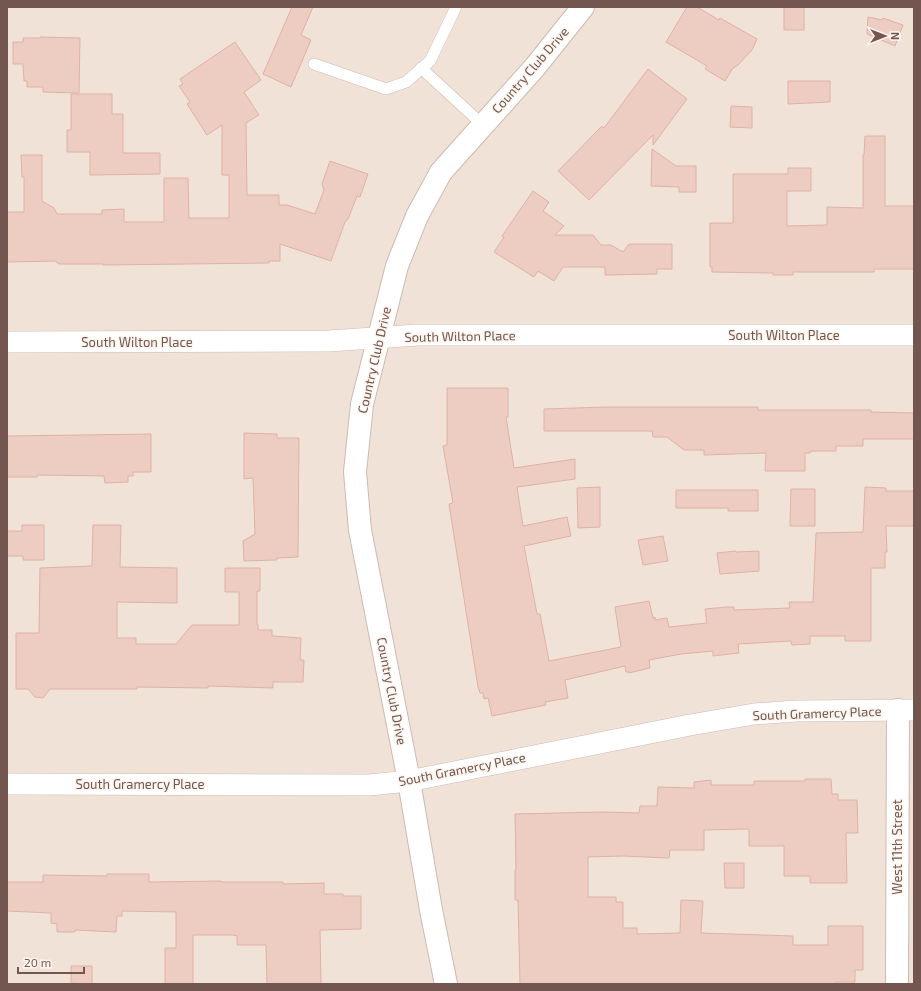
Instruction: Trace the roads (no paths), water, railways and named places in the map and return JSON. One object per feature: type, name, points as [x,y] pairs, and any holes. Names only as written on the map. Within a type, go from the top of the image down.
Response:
[{"type":"street","name":"Country Club Drive","points":[[446,984],[431,910],[409,781],[360,530],[356,472],[362,404],[398,266],[417,216],[441,172],[535,67],[583,7]]},
{"type":"street","name":"South Wilton Place","points":[[7,342],[329,341],[418,335],[914,335]]},
{"type":"street","name":"South Gramercy Place","points":[[7,784],[370,785],[409,781],[690,725],[754,714],[796,711],[906,710]]},
{"type":"street","name":"West 11th Street","points":[[897,984],[906,710]]},
{"type":"lane","points":[[314,64],[386,89],[406,82],[430,60],[456,7]]},
{"type":"lane","points":[[421,68],[483,125]]}]
